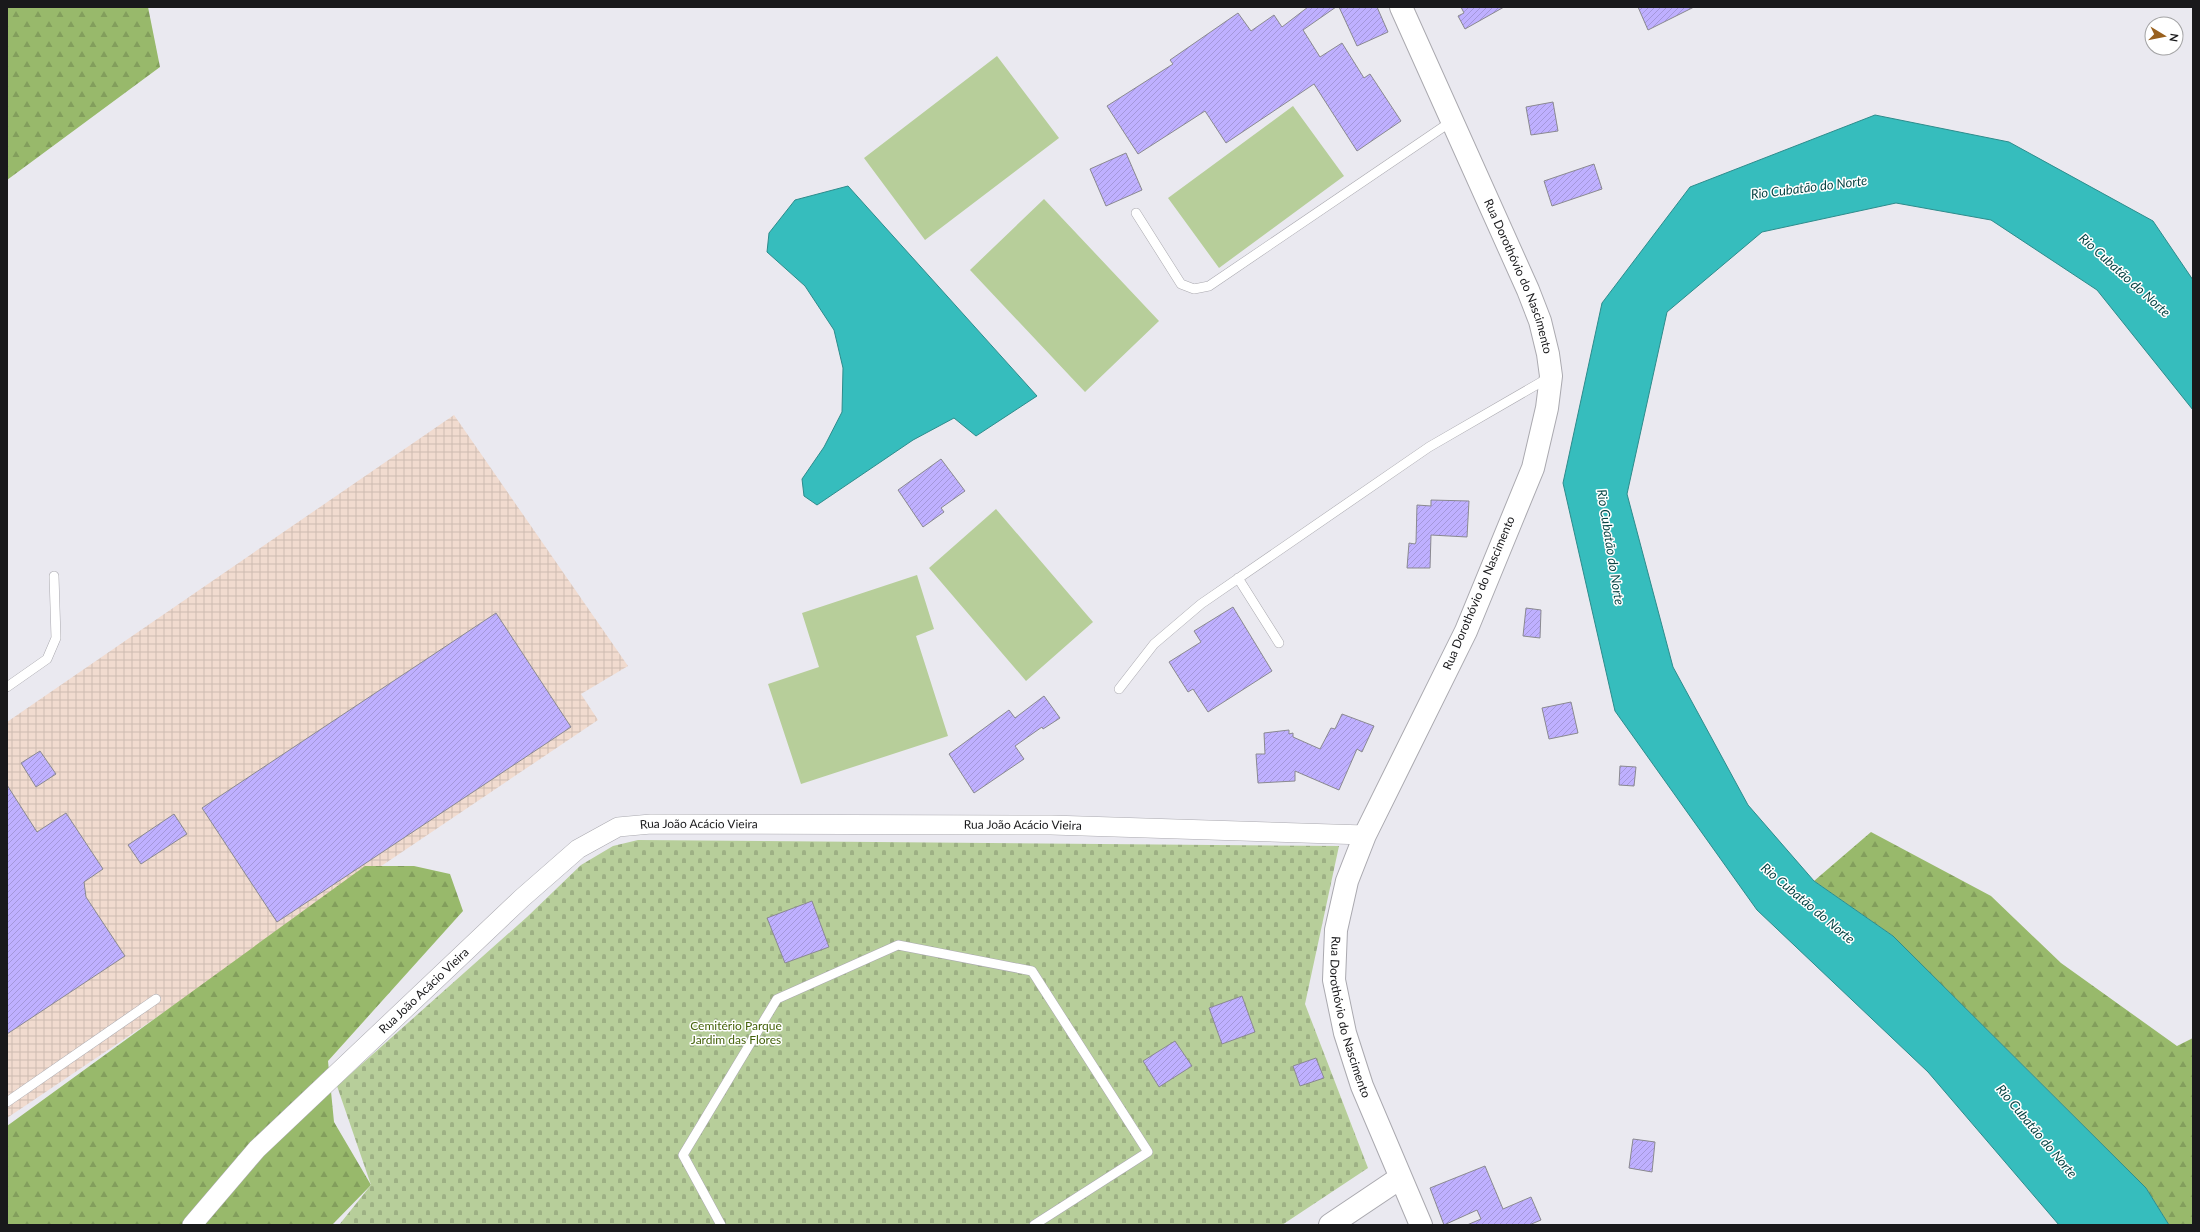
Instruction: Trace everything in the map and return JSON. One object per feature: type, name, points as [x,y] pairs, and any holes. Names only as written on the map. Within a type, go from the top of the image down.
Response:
[{"type":"street","name":"Rua Dorothóvio do Nascimento","points":[[1401,7],[1528,290],[1540,321],[1548,354],[1551,376],[1547,408],[1533,468],[1466,631],[1365,835],[1340,907],[1333,957],[1334,980],[1343,1026],[1352,1057],[1400,1178],[1421,1225]]},
{"type":"street","name":"Rua João Acácio Vieira","points":[[192,1225],[257,1149],[510,908],[578,849],[618,827],[651,824],[1043,825],[1365,835]]},
{"type":"street","points":[[1330,1225],[1400,1178]]},
{"type":"lane","points":[[1136,213],[1181,284],[1194,289],[1209,286],[1453,120]]},
{"type":"lane","points":[[1119,689],[1154,644],[1200,604],[1429,447],[1551,376]]},
{"type":"lane","points":[[7,687],[47,659],[56,638],[54,576]]},
{"type":"lane","points":[[1238,578],[1279,643]]},
{"type":"lane","points":[[721,1225],[683,1155],[777,999],[898,945],[1032,971],[1148,1152],[1034,1225]]},
{"type":"lane","points":[[7,1102],[156,999]]},
{"type":"shaded area","points":[[454,415],[628,666],[581,694],[598,720],[7,1118],[7,722]]},
{"type":"green space","points":[[8,7],[148,7],[160,67],[7,180]]},
{"type":"green space","points":[[997,56],[1059,138],[925,240],[864,158]]},
{"type":"green space","points":[[1293,106],[1344,176],[1219,268],[1168,198]]},
{"type":"green space","points":[[1044,199],[1159,321],[1085,392],[970,270]]},
{"type":"green space","points":[[996,509],[1093,622],[1026,681],[929,568]]},
{"type":"green space","points":[[917,575],[934,629],[916,636],[948,736],[801,784],[768,684],[819,667],[802,613]]},
{"type":"green space","points":[[1871,832],[1991,896],[2061,963],[2177,1046],[2193,1038],[2193,1225],[2169,1225],[2146,1188],[1893,936],[1814,881]]},
{"type":"green space","name":"Cemitério Parque Jardim das Flores","points":[[638,840],[1339,846],[1305,1004],[1368,1168],[1282,1225],[339,1225],[371,1185],[337,1086],[527,917],[581,865],[613,846]]},
{"type":"green space","points":[[365,866],[414,866],[450,874],[463,911],[328,1061],[334,1122],[371,1185],[332,1225],[7,1225],[7,1126]]},
{"type":"water","name":"Rio Cubatão do Norte","points":[[1875,115],[2009,142],[2153,221],[2193,280],[2193,410],[2097,290],[1991,220],[1896,203],[1762,232],[1667,312],[1627,494],[1673,667],[1748,805],[1814,881],[1893,936],[2146,1188],[2169,1225],[2059,1225],[1928,1072],[1757,910],[1615,711],[1563,483],[1602,303],[1690,187]]},
{"type":"water","points":[[848,186],[1037,396],[976,436],[954,418],[913,440],[817,505],[804,496],[802,479],[824,447],[842,412],[843,368],[834,330],[805,286],[767,252],[769,233],[795,200]]},
{"type":"building","points":[[1308,7],[1336,7],[1303,30],[1320,57],[1342,43],[1364,78],[1370,74],[1401,121],[1357,151],[1314,84],[1226,143],[1205,111],[1138,154],[1107,106],[1173,64],[1170,60],[1238,13],[1251,31],[1274,15],[1282,27]]},
{"type":"building","points":[[1339,7],[1377,7],[1388,32],[1357,46]]},
{"type":"building","points":[[1461,7],[1504,7],[1465,29],[1458,16],[1464,13]]},
{"type":"building","points":[[1638,7],[1694,7],[1648,30]]},
{"type":"building","points":[[1553,102],[1558,131],[1531,135],[1526,107]]},
{"type":"building","points":[[1126,153],[1142,190],[1106,206],[1090,169]]},
{"type":"building","points":[[1594,164],[1602,189],[1552,206],[1544,181]]},
{"type":"building","points":[[941,459],[965,491],[941,508],[944,512],[923,527],[898,490]]},
{"type":"building","points":[[1431,500],[1469,501],[1467,537],[1431,535],[1430,568],[1407,568],[1409,543],[1415,544],[1416,542],[1417,505],[1431,506]]},
{"type":"building","points":[[1233,607],[1272,671],[1208,712],[1193,689],[1188,692],[1169,662],[1201,642],[1194,631]]},
{"type":"building","points":[[1526,608],[1541,610],[1540,638],[1523,636]]},
{"type":"building","points":[[496,613],[571,727],[277,922],[202,808]]},
{"type":"building","points":[[1044,696],[1060,718],[1043,729],[1042,727],[1015,746],[1024,759],[974,793],[949,754],[1009,710],[1015,718]]},
{"type":"building","points":[[1571,702],[1578,733],[1549,739],[1542,708]]},
{"type":"building","points":[[1342,714],[1374,726],[1362,752],[1357,749],[1339,790],[1295,771],[1295,781],[1258,783],[1256,754],[1265,754],[1264,733],[1289,730],[1289,734],[1293,733],[1293,737],[1320,749],[1331,728],[1335,729]]},
{"type":"building","points":[[40,751],[56,774],[36,787],[21,763]]},
{"type":"building","points":[[1620,766],[1636,767],[1634,786],[1619,785]]},
{"type":"building","points":[[7,785],[37,832],[66,813],[103,869],[84,882],[86,897],[125,956],[7,1034]]},
{"type":"building","points":[[174,814],[187,834],[141,864],[128,845]]},
{"type":"building","points":[[812,901],[829,947],[785,963],[767,918]]},
{"type":"building","points":[[1242,996],[1255,1032],[1222,1044],[1209,1008]]},
{"type":"building","points":[[1175,1041],[1192,1066],[1159,1087],[1143,1061]]},
{"type":"building","points":[[1316,1058],[1324,1078],[1300,1086],[1293,1066]]},
{"type":"building","points":[[1633,1139],[1655,1142],[1652,1172],[1629,1168]]},
{"type":"building","points":[[1485,1166],[1503,1209],[1531,1197],[1541,1220],[1529,1225],[1467,1225],[1481,1219],[1477,1210],[1444,1225],[1430,1188]]}]
